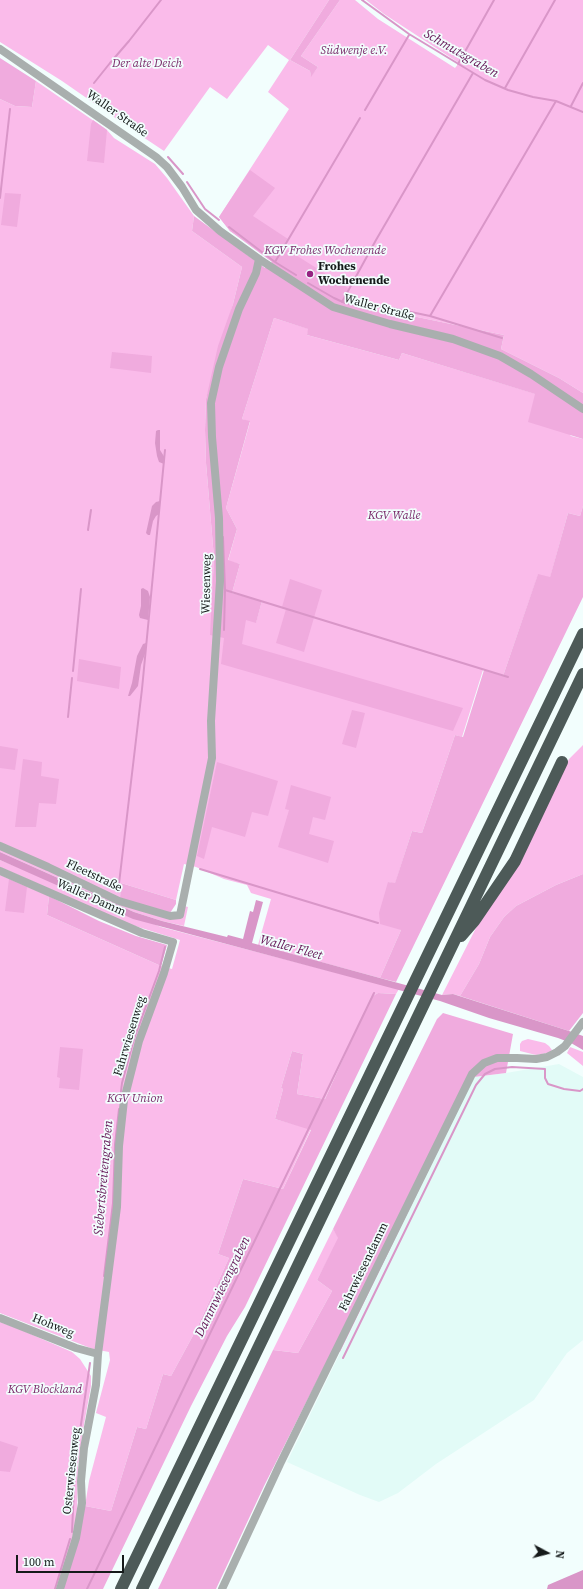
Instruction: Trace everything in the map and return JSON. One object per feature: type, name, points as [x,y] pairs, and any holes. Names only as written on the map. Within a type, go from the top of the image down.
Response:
[{"type":"highway","points":[[121,1589],[583,634]]},
{"type":"highway","points":[[142,1589],[583,674]]},
{"type":"highway","points":[[452,945],[474,921],[515,861],[562,762]]},
{"type":"street","name":"Waller Straße","points":[[0,49],[156,157],[167,167],[182,187],[196,210],[220,231],[259,259],[333,307],[390,324],[453,339],[500,356],[531,374],[583,410]]},
{"type":"street","name":"Wiesenweg","points":[[180,915],[212,758],[211,721],[220,581],[219,518],[212,437],[211,403],[219,367],[240,309],[256,273],[259,259]]},
{"type":"street","name":"Fleetstraße","points":[[0,846],[48,867],[118,901],[170,916],[180,915]]},
{"type":"street","name":"Waller Damm","points":[[0,871],[142,933],[173,942]]},
{"type":"street","name":"Fahrwiesenweg","points":[[98,1354],[117,1207],[119,1146],[124,1100],[138,1041],[164,972],[173,942]]},
{"type":"street","name":"Fahrwiesendamm","points":[[222,1589],[284,1457],[472,1074],[484,1063],[497,1058],[536,1059],[547,1057],[565,1046],[583,1022]]},
{"type":"street","name":"Hohweg","points":[[0,1318],[76,1348],[98,1354]]},
{"type":"street","name":"Osterwiesenweg","points":[[60,1589],[69,1563],[82,1503],[81,1481],[84,1448],[96,1386],[98,1354]]},
{"type":"shaded area","points":[[329,0],[340,0],[301,56],[318,67],[311,77],[310,71],[290,60]]},
{"type":"shaded area","points":[[0,58],[36,81],[32,107],[15,106],[0,99]]},
{"type":"shaded area","points":[[93,120],[107,130],[104,163],[87,161],[91,124]]},
{"type":"shaded area","points":[[250,170],[275,188],[253,216],[288,239],[283,247],[348,288],[345,300],[380,310],[504,335],[501,349],[559,378],[583,393],[583,439],[528,422],[535,394],[402,353],[399,360],[307,335],[308,329],[274,318],[242,419],[250,421],[226,508],[237,529],[228,560],[240,564],[232,593],[262,601],[256,623],[246,620],[242,644],[463,708],[453,731],[221,664],[224,638],[210,635],[214,558],[206,463],[206,399],[218,346],[233,304],[242,267],[192,231],[194,216],[265,268],[272,262],[230,231],[219,217]]},
{"type":"shaded area","points":[[5,193],[21,194],[17,227],[1,225]]},
{"type":"shaded area","points":[[112,352],[152,356],[151,373],[110,368]]},
{"type":"shaded area","points":[[160,430],[160,450],[165,458],[164,464],[159,462],[157,456],[155,443],[156,431]]},
{"type":"shaded area","points":[[160,501],[159,514],[153,521],[150,535],[148,535],[146,533],[152,506],[156,502]]},
{"type":"shaded area","points":[[583,506],[583,597],[396,982],[380,978],[401,930],[380,924],[379,913],[388,882],[395,883],[412,831],[422,833],[455,735],[463,737],[484,670],[503,676],[538,574],[550,577],[568,513],[580,516]]},
{"type":"shaded area","points":[[290,579],[322,590],[304,652],[276,643],[286,609],[282,607]]},
{"type":"shaded area","points":[[143,588],[148,591],[150,597],[148,620],[140,618],[139,615],[141,606],[141,589]]},
{"type":"shaded area","points":[[146,643],[138,686],[130,696],[128,696],[137,656],[143,644]]},
{"type":"shaded area","points":[[79,659],[121,667],[119,689],[77,681]]},
{"type":"shaded area","points":[[352,710],[365,713],[356,748],[342,744]]},
{"type":"shaded area","points":[[0,746],[18,749],[15,770],[0,768]]},
{"type":"shaded area","points":[[23,759],[42,762],[41,776],[59,779],[56,804],[39,803],[36,827],[15,827]]},
{"type":"shaded area","points":[[217,762],[278,781],[268,816],[252,812],[245,837],[212,827],[204,859],[197,856]]},
{"type":"shaded area","points":[[291,785],[331,797],[325,820],[313,817],[309,834],[334,841],[328,863],[278,847],[289,810],[285,809]]},
{"type":"shaded area","points":[[0,852],[134,912],[162,921],[227,937],[228,935],[243,939],[250,911],[253,912],[256,900],[263,902],[252,943],[442,995],[453,994],[569,1031],[583,1036],[583,1050],[558,1038],[489,1018],[440,1001],[133,919],[0,860]]},
{"type":"shaded area","points":[[583,874],[583,1013],[569,1031],[460,996],[479,964],[490,937],[504,917],[516,906],[556,885]]},
{"type":"shaded area","points":[[9,879],[27,887],[24,913],[5,911]]},
{"type":"shaded area","points":[[121,883],[176,900],[176,904],[170,913],[120,898]]},
{"type":"shaded area","points":[[49,896],[99,921],[136,936],[167,945],[161,966],[47,915]]},
{"type":"shaded area","points":[[378,993],[396,994],[245,1307],[227,1336],[191,1406],[103,1589],[63,1589],[85,1506],[111,1511],[137,1427],[146,1429],[163,1374],[171,1376],[196,1330],[229,1258],[218,1254],[243,1179],[283,1189],[311,1130],[275,1119],[283,1089],[281,1088],[292,1051],[303,1054],[297,1094],[325,1099],[371,997]]},
{"type":"shaded area","points":[[443,1013],[513,1034],[506,1073],[474,1077],[340,1352],[333,1349],[264,1486],[216,1589],[158,1589],[273,1350],[298,1353],[332,1291],[317,1280],[338,1238],[333,1229],[437,1019]]},
{"type":"shaded area","points":[[60,1047],[83,1049],[79,1090],[59,1088],[60,1078],[57,1077]]},
{"type":"shaded area","points":[[559,1064],[583,1077],[583,1340],[567,1353],[534,1400],[436,1464],[398,1493],[379,1502],[287,1462],[474,1077]]},
{"type":"shaded area","points":[[0,1441],[18,1447],[10,1472],[0,1471]]},
{"type":"shaded area","points":[[583,1570],[583,1589],[547,1589],[548,1585]]},
{"type":"green space","points":[[0,0],[329,0],[290,60],[310,71],[311,76],[318,67],[301,56],[340,0],[355,0],[378,19],[455,68],[459,63],[384,14],[366,0],[583,0],[583,393],[559,378],[501,349],[504,335],[380,310],[345,301],[230,231],[219,217],[289,109],[268,92],[289,60],[268,45],[227,99],[210,87],[164,151],[62,81],[0,42]]},
{"type":"green space","name":"KGV Walle","points":[[36,81],[107,130],[114,138],[155,164],[167,178],[194,216],[192,231],[242,267],[206,399],[206,463],[214,558],[211,635],[246,619],[256,622],[262,601],[232,593],[240,564],[228,561],[237,529],[226,508],[250,422],[242,419],[274,318],[309,329],[307,335],[399,360],[402,353],[536,394],[571,436],[583,439],[583,506],[580,516],[568,513],[550,578],[538,575],[503,676],[483,670],[462,737],[455,735],[422,833],[412,831],[395,884],[388,882],[401,930],[380,978],[258,945],[271,899],[251,893],[247,885],[224,879],[196,867],[184,864],[176,900],[121,883],[120,898],[0,842],[0,99],[15,106],[32,107]]},
{"type":"green space","points":[[583,745],[583,874],[556,885],[516,906],[504,917],[490,937],[479,964],[460,996],[453,994],[442,995],[477,926],[530,841],[569,759]]},
{"type":"green space","points":[[0,849],[168,919],[184,906],[188,907],[184,926],[134,912],[0,852]]},
{"type":"green space","name":"KGV Union","points":[[0,860],[161,927],[399,989],[396,994],[378,993],[371,997],[325,1099],[297,1094],[303,1054],[292,1051],[281,1088],[283,1089],[275,1119],[311,1129],[283,1189],[243,1179],[218,1254],[229,1258],[196,1330],[171,1376],[163,1374],[146,1429],[137,1427],[111,1511],[85,1506],[89,1481],[106,1417],[96,1413],[110,1360],[109,1352],[93,1349],[0,1313],[0,875],[49,896],[47,915],[161,966],[172,969],[180,940],[132,925],[0,867]]},
{"type":"green space","points":[[528,1039],[545,1043],[552,1050],[548,1053],[536,1055],[520,1051],[520,1044],[522,1041]]},
{"type":"green space","points":[[570,1047],[583,1052],[583,1066],[567,1053]]},
{"type":"green space","points":[[333,1229],[339,1238],[317,1280],[332,1291],[298,1353],[273,1350]]},
{"type":"green space","name":"KGV Blockland","points":[[0,1322],[72,1352],[80,1359],[91,1376],[91,1386],[78,1465],[77,1514],[71,1544],[56,1589],[0,1589]]},
{"type":"waterway","points":[[94,83],[161,0]]},
{"type":"waterway","name":"Schmutzgraben","points":[[362,0],[409,34],[485,80],[508,90],[533,97],[556,101],[583,112]]},
{"type":"waterway","points":[[458,64],[494,0]]},
{"type":"waterway","points":[[505,88],[555,0]]},
{"type":"waterway","points":[[365,110],[409,35]]},
{"type":"waterway","points":[[342,302],[376,240],[473,73]]},
{"type":"waterway","points":[[571,106],[583,83]]},
{"type":"waterway","points":[[430,316],[556,101]]},
{"type":"waterway","points":[[0,198],[10,109]]},
{"type":"waterway","points":[[275,262],[360,118]]},
{"type":"waterway","points":[[168,157],[183,174]]},
{"type":"waterway","points":[[187,182],[205,209],[219,220]]},
{"type":"waterway","points":[[229,227],[275,262],[296,275]]},
{"type":"waterway","points":[[308,283],[345,303]]},
{"type":"waterway","points":[[349,304],[387,307],[430,316],[502,338]]},
{"type":"waterway","points":[[118,892],[142,689],[165,450]]},
{"type":"waterway","points":[[88,530],[91,510]]},
{"type":"waterway","points":[[223,537],[225,590],[224,630]]},
{"type":"waterway","points":[[73,671],[81,589]]},
{"type":"waterway","points":[[225,590],[508,677]]},
{"type":"waterway","points":[[68,717],[72,678]]},
{"type":"waterway","points":[[200,869],[378,923]]},
{"type":"waterway","name":"Siebertsbreitengraben","points":[[120,1099],[122,1083],[134,1039],[159,971],[165,947]]},
{"type":"waterway","name":"Dammwiesengraben","points":[[87,1589],[374,993]]},
{"type":"waterway","points":[[343,1358],[476,1085],[485,1074],[495,1069],[512,1067],[545,1069],[545,1078],[548,1084],[564,1089],[580,1091],[583,1089]]},
{"type":"waterway","name":"Siebertsbreitengraben","points":[[104,1276],[113,1203],[115,1144],[119,1109]]},
{"type":"waterway","name":"Siebertsbreitengraben","points":[[72,1532],[75,1465],[90,1363]]},
{"type":"waterway","name":"Siebertsbreitengraben","points":[[55,1589],[70,1539]]},
{"type":"place","name":"Frohes Wochenende","points":[[310,274]]},
{"type":"park label","name":"Südwenje e.V.","points":[[354,51]]},
{"type":"park label","name":"Der alte Deich","points":[[147,64]]},
{"type":"park label","name":"KGV Frohes Wochenende","points":[[325,251]]},
{"type":"water label","name":"Waller Fleet","points":[[291,948]]}]
